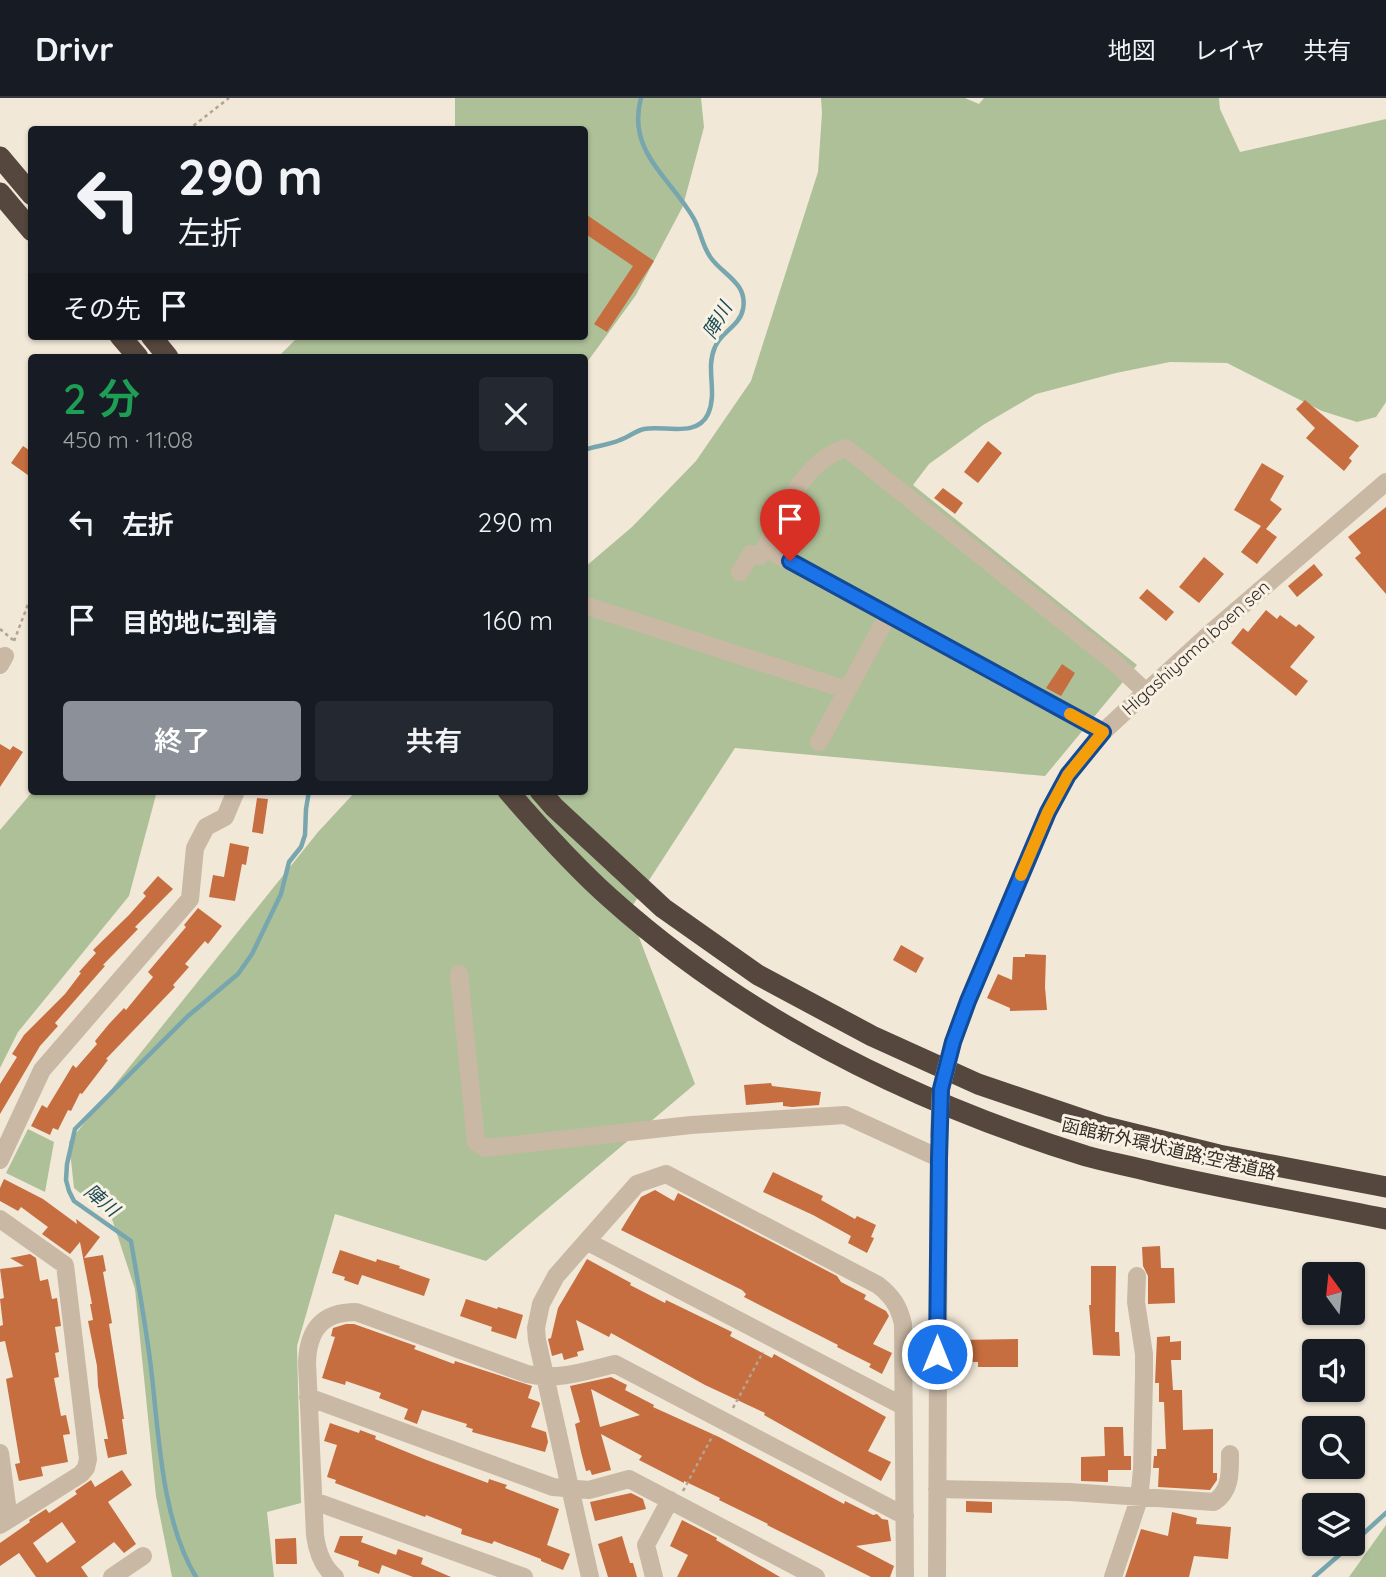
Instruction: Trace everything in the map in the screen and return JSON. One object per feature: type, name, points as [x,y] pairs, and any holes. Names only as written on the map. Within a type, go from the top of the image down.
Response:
[{"type":"highway","points":[[0,157],[28,190]]},
{"type":"highway","points":[[0,193],[28,226]]},
{"type":"highway","points":[[123,340],[135,354]]},
{"type":"highway","points":[[154,340],[166,354]]},
{"type":"highway","name":"函館新外環状道路;空港道路","points":[[512,795],[552,841],[610,898],[657,937],[725,988],[854,1064],[966,1115],[1088,1156],[1208,1185],[1386,1219]]},
{"type":"highway","name":"函館新外環状道路;空港道路","points":[[544,795],[663,908],[758,975],[872,1036],[978,1084],[1102,1126],[1219,1155],[1386,1187]]},
{"type":"street","points":[[740,572],[751,554],[760,556],[796,489],[831,453],[846,448],[1113,661],[1146,692]]},
{"type":"street","name":"Higashiyama boen sen","points":[[937,1577],[941,1089],[953,1042],[968,1001],[1048,812],[1068,775],[1103,732],[1214,629],[1386,482]]},
{"type":"street","points":[[765,548],[1103,732]]},
{"type":"street","points":[[588,606],[847,690]]},
{"type":"street","points":[[820,742],[888,615]]},
{"type":"street","points":[[0,1160],[42,1070],[190,899],[195,848],[206,827],[225,817],[234,795]]},
{"type":"street","points":[[459,974],[476,1142],[485,1148],[691,1125],[845,1115],[939,1158]]},
{"type":"street","points":[[590,1577],[544,1378],[536,1328],[541,1304],[556,1276],[637,1184],[666,1174],[878,1285],[889,1293],[901,1312],[905,1577]]},
{"type":"street","points":[[0,1219],[65,1265],[88,1459],[81,1474],[5,1522],[0,1453]]},
{"type":"street","points":[[588,1242],[903,1406]]},
{"type":"street","points":[[1113,1577],[1139,1499],[1142,1470],[1144,1354],[1136,1302],[1137,1276]]},
{"type":"street","points":[[335,1577],[324,1566],[316,1546],[307,1363],[309,1340],[315,1329],[342,1312],[356,1312],[544,1378],[562,1377],[615,1364],[905,1516]]},
{"type":"street","points":[[308,1397],[553,1487],[589,1490],[629,1479],[816,1577]]},
{"type":"street","points":[[937,1489],[1070,1492],[1139,1499],[1214,1502],[1227,1488],[1230,1479],[1230,1454]]},
{"type":"street","points":[[314,1501],[524,1577]]},
{"type":"street","points":[[654,1577],[646,1545],[674,1502]]},
{"type":"street","points":[[112,1577],[144,1556]]},
{"type":"path","points":[[193,126],[229,98]]},
{"type":"path","points":[[6,654],[28,603]]},
{"type":"path","points":[[0,629],[6,654]]},
{"type":"path","points":[[674,1502],[771,1337]]},
{"type":"green space","points":[[455,98],[701,98],[704,127],[683,206],[636,295],[588,361],[588,354],[281,354],[295,340],[588,340],[588,126],[455,126]]},
{"type":"green space","points":[[821,98],[965,98],[979,104],[984,98],[1219,98],[1220,109],[1240,152],[1386,119],[1386,402],[1376,417],[1357,422],[1322,411],[1227,363],[1170,362],[1036,394],[983,425],[929,464],[913,485],[1137,665],[1045,776],[735,748],[629,911],[695,1084],[486,1261],[335,1214],[297,1346],[301,1503],[267,1512],[274,1577],[172,1577],[156,1496],[135,1289],[112,1219],[74,1188],[69,1142],[318,832],[352,795],[588,795],[588,564],[632,527],[696,461],[751,381],[818,172]]},
{"type":"green space","points":[[30,795],[156,795],[129,896],[18,1032],[0,1068],[0,830]]},
{"type":"green space","points":[[28,1129],[54,1142],[45,1192],[6,1173]]},
{"type":"green space","points":[[1386,1525],[1386,1577],[1349,1577]]},
{"type":"building","points":[[588,216],[654,261],[607,332],[594,324],[633,266],[588,236]]},
{"type":"building","points":[[1305,400],[1359,446],[1349,458],[1352,461],[1344,471],[1306,438],[1315,428],[1296,409]]},
{"type":"building","points":[[988,441],[1002,453],[978,483],[964,472]]},
{"type":"building","points":[[23,446],[28,449],[28,475],[11,463]]},
{"type":"building","points":[[1262,463],[1284,476],[1270,500],[1282,509],[1266,529],[1277,537],[1257,564],[1241,552],[1261,526],[1234,510]]},
{"type":"building","points":[[943,488],[963,503],[955,514],[934,498]]},
{"type":"building","points":[[1386,507],[1386,594],[1355,558],[1361,553],[1348,537]]},
{"type":"building","points":[[1204,557],[1224,574],[1199,603],[1179,587]]},
{"type":"building","points":[[1314,564],[1323,575],[1297,597],[1288,586]]},
{"type":"building","points":[[1147,589],[1174,612],[1166,621],[1139,598]]},
{"type":"building","points":[[1266,610],[1277,619],[1280,615],[1296,627],[1299,624],[1315,637],[1290,667],[1308,681],[1296,696],[1231,643],[1243,628],[1248,632]]},
{"type":"building","points":[[1062,664],[1075,673],[1061,696],[1046,688]]},
{"type":"building","points":[[0,744],[10,750],[13,746],[23,752],[0,787]]},
{"type":"building","points":[[257,798],[268,799],[263,834],[252,832]]},
{"type":"building","points":[[230,843],[249,847],[246,865],[242,864],[235,901],[209,897],[213,875],[224,877]]},
{"type":"building","points":[[158,876],[173,889],[135,927],[138,929],[103,965],[105,966],[55,1023],[58,1026],[40,1046],[0,1114],[0,1084],[17,1057],[12,1054],[24,1035],[65,994],[81,973],[79,972],[96,953],[93,950],[146,896],[143,893]]},
{"type":"building","points":[[198,908],[222,926],[208,944],[205,941],[185,964],[189,967],[173,985],[175,987],[106,1059],[108,1060],[82,1094],[80,1093],[71,1111],[68,1110],[58,1130],[53,1128],[50,1135],[31,1126],[42,1105],[47,1108],[73,1065],[76,1068],[97,1044],[95,1041],[109,1024],[124,1008],[126,1010],[153,977],[148,972],[186,927],[184,925]]},
{"type":"building","points":[[901,945],[924,958],[916,973],[893,960]]},
{"type":"building","points":[[1025,954],[1046,955],[1047,1010],[1010,1011],[1010,1008],[987,998],[998,974],[1012,980],[1013,957],[1025,957]]},
{"type":"building","points":[[771,1083],[772,1086],[821,1092],[819,1105],[792,1107],[783,1106],[783,1102],[746,1105],[744,1085]]},
{"type":"building","points":[[773,1172],[823,1196],[821,1200],[855,1219],[857,1216],[876,1225],[867,1253],[848,1243],[851,1236],[763,1192]]},
{"type":"building","points":[[4,1179],[43,1199],[100,1237],[84,1258],[103,1255],[106,1271],[103,1272],[112,1323],[109,1324],[127,1454],[108,1458],[104,1439],[108,1439],[88,1321],[93,1320],[92,1304],[80,1242],[70,1254],[42,1234],[48,1227],[21,1207],[18,1211],[0,1201],[0,1188]]},
{"type":"building","points":[[655,1190],[674,1201],[678,1193],[837,1276],[841,1282],[866,1295],[864,1299],[886,1311],[889,1316],[873,1344],[892,1353],[882,1374],[869,1367],[871,1364],[837,1347],[838,1345],[744,1297],[746,1294],[742,1290],[621,1230],[641,1197]]},
{"type":"building","points":[[1160,1246],[1161,1268],[1174,1268],[1175,1303],[1148,1304],[1148,1276],[1143,1266],[1142,1247]]},
{"type":"building","points":[[340,1250],[376,1262],[377,1259],[400,1266],[399,1268],[430,1279],[424,1296],[362,1275],[358,1285],[344,1280],[345,1277],[332,1273]]},
{"type":"building","points":[[30,1254],[36,1258],[40,1281],[48,1279],[52,1299],[57,1298],[61,1326],[55,1327],[59,1377],[54,1378],[61,1416],[66,1415],[70,1434],[63,1435],[68,1462],[41,1467],[43,1476],[19,1481],[15,1464],[20,1463],[6,1379],[13,1377],[5,1341],[0,1342],[0,1326],[3,1325],[0,1299],[4,1298],[0,1269],[24,1266],[10,1258]]},
{"type":"building","points":[[587,1259],[665,1303],[666,1300],[732,1332],[730,1336],[772,1358],[774,1354],[886,1417],[868,1451],[891,1462],[881,1481],[764,1415],[765,1413],[705,1385],[611,1333],[609,1337],[576,1320],[584,1350],[577,1352],[578,1356],[564,1360],[562,1353],[552,1356],[548,1339],[551,1338],[558,1308]]},
{"type":"building","points":[[1091,1266],[1116,1266],[1115,1332],[1119,1332],[1120,1356],[1093,1355],[1089,1305]]},
{"type":"building","points":[[466,1299],[523,1315],[516,1339],[460,1316]]},
{"type":"building","points":[[354,1324],[416,1346],[414,1349],[454,1364],[455,1361],[532,1386],[528,1398],[540,1404],[531,1427],[546,1432],[548,1442],[545,1452],[472,1432],[473,1429],[466,1427],[467,1424],[422,1410],[417,1424],[404,1419],[408,1409],[379,1398],[381,1393],[346,1381],[345,1385],[322,1378],[335,1337],[331,1336],[333,1328]]},
{"type":"building","points":[[1170,1336],[1170,1342],[1181,1341],[1181,1360],[1171,1360],[1173,1390],[1182,1390],[1183,1430],[1213,1429],[1213,1473],[1217,1473],[1217,1480],[1210,1490],[1158,1487],[1159,1468],[1153,1468],[1157,1449],[1166,1449],[1164,1402],[1159,1402],[1159,1383],[1155,1383],[1157,1337]]},
{"type":"building","points":[[1018,1339],[1018,1367],[978,1367],[978,1362],[959,1362],[959,1340]]},
{"type":"building","points":[[611,1377],[627,1385],[625,1390],[654,1405],[653,1407],[719,1437],[844,1504],[845,1501],[888,1520],[891,1541],[856,1546],[894,1566],[890,1577],[871,1577],[719,1500],[720,1498],[639,1460],[642,1456],[601,1434],[611,1470],[592,1475],[590,1470],[586,1471],[581,1452],[575,1424],[580,1422],[570,1386]],"holes":[[[591,1389],[640,1415],[600,1427]]]},
{"type":"building","points":[[330,1423],[376,1436],[375,1439],[488,1483],[489,1479],[507,1485],[505,1488],[559,1509],[547,1545],[570,1554],[563,1570],[494,1541],[492,1544],[461,1534],[462,1529],[335,1483],[336,1480],[327,1477],[337,1445],[324,1441]]},
{"type":"building","points":[[1104,1427],[1123,1427],[1124,1456],[1131,1456],[1131,1470],[1108,1470],[1108,1482],[1081,1481],[1081,1457],[1105,1456]]},
{"type":"building","points":[[122,1470],[132,1485],[108,1502],[136,1544],[124,1553],[114,1542],[81,1567],[88,1577],[36,1577],[19,1553],[0,1566],[0,1543],[46,1509],[49,1513],[77,1494],[75,1491],[91,1480],[95,1487]],"holes":[[[62,1522],[76,1542],[47,1563],[33,1543]]]},
{"type":"building","points":[[631,1493],[643,1499],[646,1509],[595,1521],[590,1502]]},
{"type":"building","points":[[966,1501],[992,1502],[992,1513],[966,1512]]},
{"type":"building","points":[[1172,1512],[1197,1518],[1196,1524],[1231,1527],[1228,1559],[1194,1556],[1189,1577],[1125,1577],[1141,1529],[1168,1536]]},
{"type":"building","points":[[682,1520],[780,1577],[677,1577],[688,1555],[670,1546]]},
{"type":"building","points":[[340,1536],[363,1536],[361,1542],[396,1555],[398,1549],[423,1558],[421,1564],[451,1577],[413,1577],[382,1565],[379,1574],[358,1566],[359,1561],[334,1552]]},
{"type":"building","points":[[622,1536],[637,1577],[608,1577],[598,1544]]},
{"type":"building","points":[[296,1538],[297,1564],[276,1564],[275,1539]]},
{"type":"waterway","name":"陣川","points":[[588,449],[616,442],[644,429],[688,428],[703,421],[711,406],[712,355],[721,337],[738,320],[743,309],[742,292],[711,258],[694,219],[645,149],[638,117],[641,98]]},
{"type":"waterway","name":"陣川","points":[[196,1577],[184,1554],[168,1503],[147,1336],[131,1241],[74,1201],[66,1180],[67,1164],[75,1129],[188,1016],[238,974],[252,954],[281,894],[289,862],[301,847],[305,835],[308,795]]},
{"type":"waterway","points":[[1365,1532],[1386,1513]]},
{"type":"waterway","points":[[1314,1577],[1338,1556]]},
{"type":"slow traffic","points":[[1021,875],[1048,812],[1068,775],[1103,732],[1070,714]]},
{"type":"route","points":[[790,561],[1103,732],[1068,775],[1048,812],[953,1042],[941,1089],[937,1354]]}]
